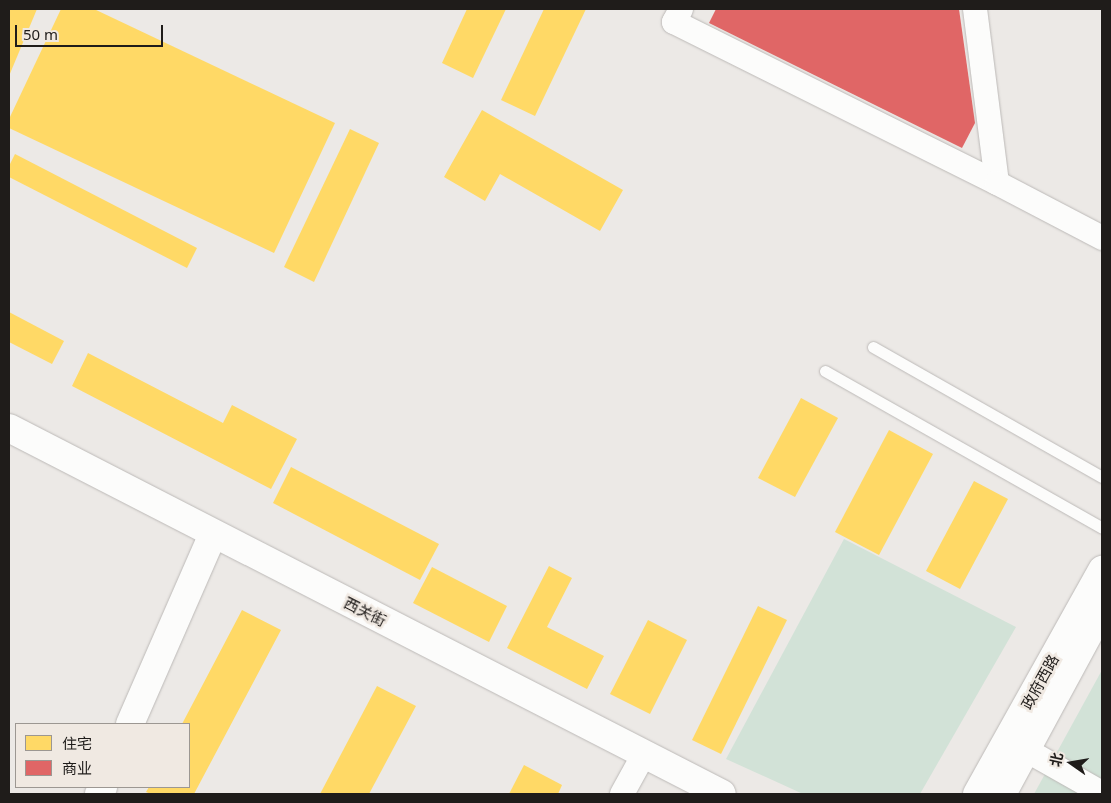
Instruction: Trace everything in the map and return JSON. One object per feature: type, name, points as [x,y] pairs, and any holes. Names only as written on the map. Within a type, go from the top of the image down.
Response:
[{"type":"street","points":[[681,9],[674,22],[997,183],[1102,238]]},
{"type":"street","points":[[976,9],[997,183]]},
{"type":"street","name":"西关街","points":[[9,428],[722,794]]},
{"type":"street","points":[[130,723],[213,534]]},
{"type":"street","name":"政府西路","points":[[977,794],[1102,570]]},
{"type":"street","name":"政府西路","points":[[1002,794],[1102,609]]},
{"type":"street","points":[[1026,750],[1102,793]]},
{"type":"street","points":[[622,794],[644,754]]},
{"type":"lane","points":[[872,347],[1102,477]]},
{"type":"lane","points":[[825,371],[1102,528]]},
{"type":"green space","points":[[844,539],[1016,627],[920,794],[803,794],[726,759]]},
{"type":"green space","points":[[1102,670],[1102,794],[1034,794]]},
{"type":"building: 住宅","points":[[9,9],[37,9],[9,76]]},
{"type":"building: 住宅","points":[[61,9],[94,9],[335,123],[274,253],[9,128],[9,119]]},
{"type":"building: 住宅","points":[[467,9],[506,9],[473,78],[442,63]]},
{"type":"building: 住宅","points":[[544,9],[586,9],[535,116],[501,100]]},
{"type":"building: 住宅","points":[[482,110],[623,190],[600,231],[500,174],[485,201],[444,177]]},
{"type":"building: 住宅","points":[[350,129],[379,143],[314,282],[284,267]]},
{"type":"building: 住宅","points":[[15,154],[197,248],[187,268],[9,177],[9,166]]},
{"type":"building: 住宅","points":[[9,312],[64,341],[52,364],[9,342]]},
{"type":"building: 住宅","points":[[88,353],[223,423],[232,405],[297,439],[271,489],[72,386]]},
{"type":"building: 住宅","points":[[801,398],[838,418],[795,497],[758,478]]},
{"type":"building: 住宅","points":[[889,430],[933,454],[879,555],[835,532]]},
{"type":"building: 住宅","points":[[291,467],[439,544],[420,580],[273,503]]},
{"type":"building: 住宅","points":[[974,481],[1008,499],[960,589],[926,571]]},
{"type":"building: 住宅","points":[[549,566],[572,578],[547,627],[604,656],[587,689],[507,648]]},
{"type":"building: 住宅","points":[[432,567],[507,606],[489,642],[413,603]]},
{"type":"building: 住宅","points":[[758,606],[787,620],[721,754],[692,740]]},
{"type":"building: 住宅","points":[[242,610],[281,630],[194,794],[151,794],[146,792],[148,788],[190,788],[190,723],[183,723]]},
{"type":"building: 住宅","points":[[648,620],[687,640],[650,714],[610,694]]},
{"type":"building: 住宅","points":[[377,686],[416,706],[369,794],[320,794]]},
{"type":"building: 住宅","points":[[524,765],[562,785],[558,794],[509,794]]},
{"type":"building: 商业","points":[[716,9],[959,9],[975,123],[962,148],[709,23]]}]
